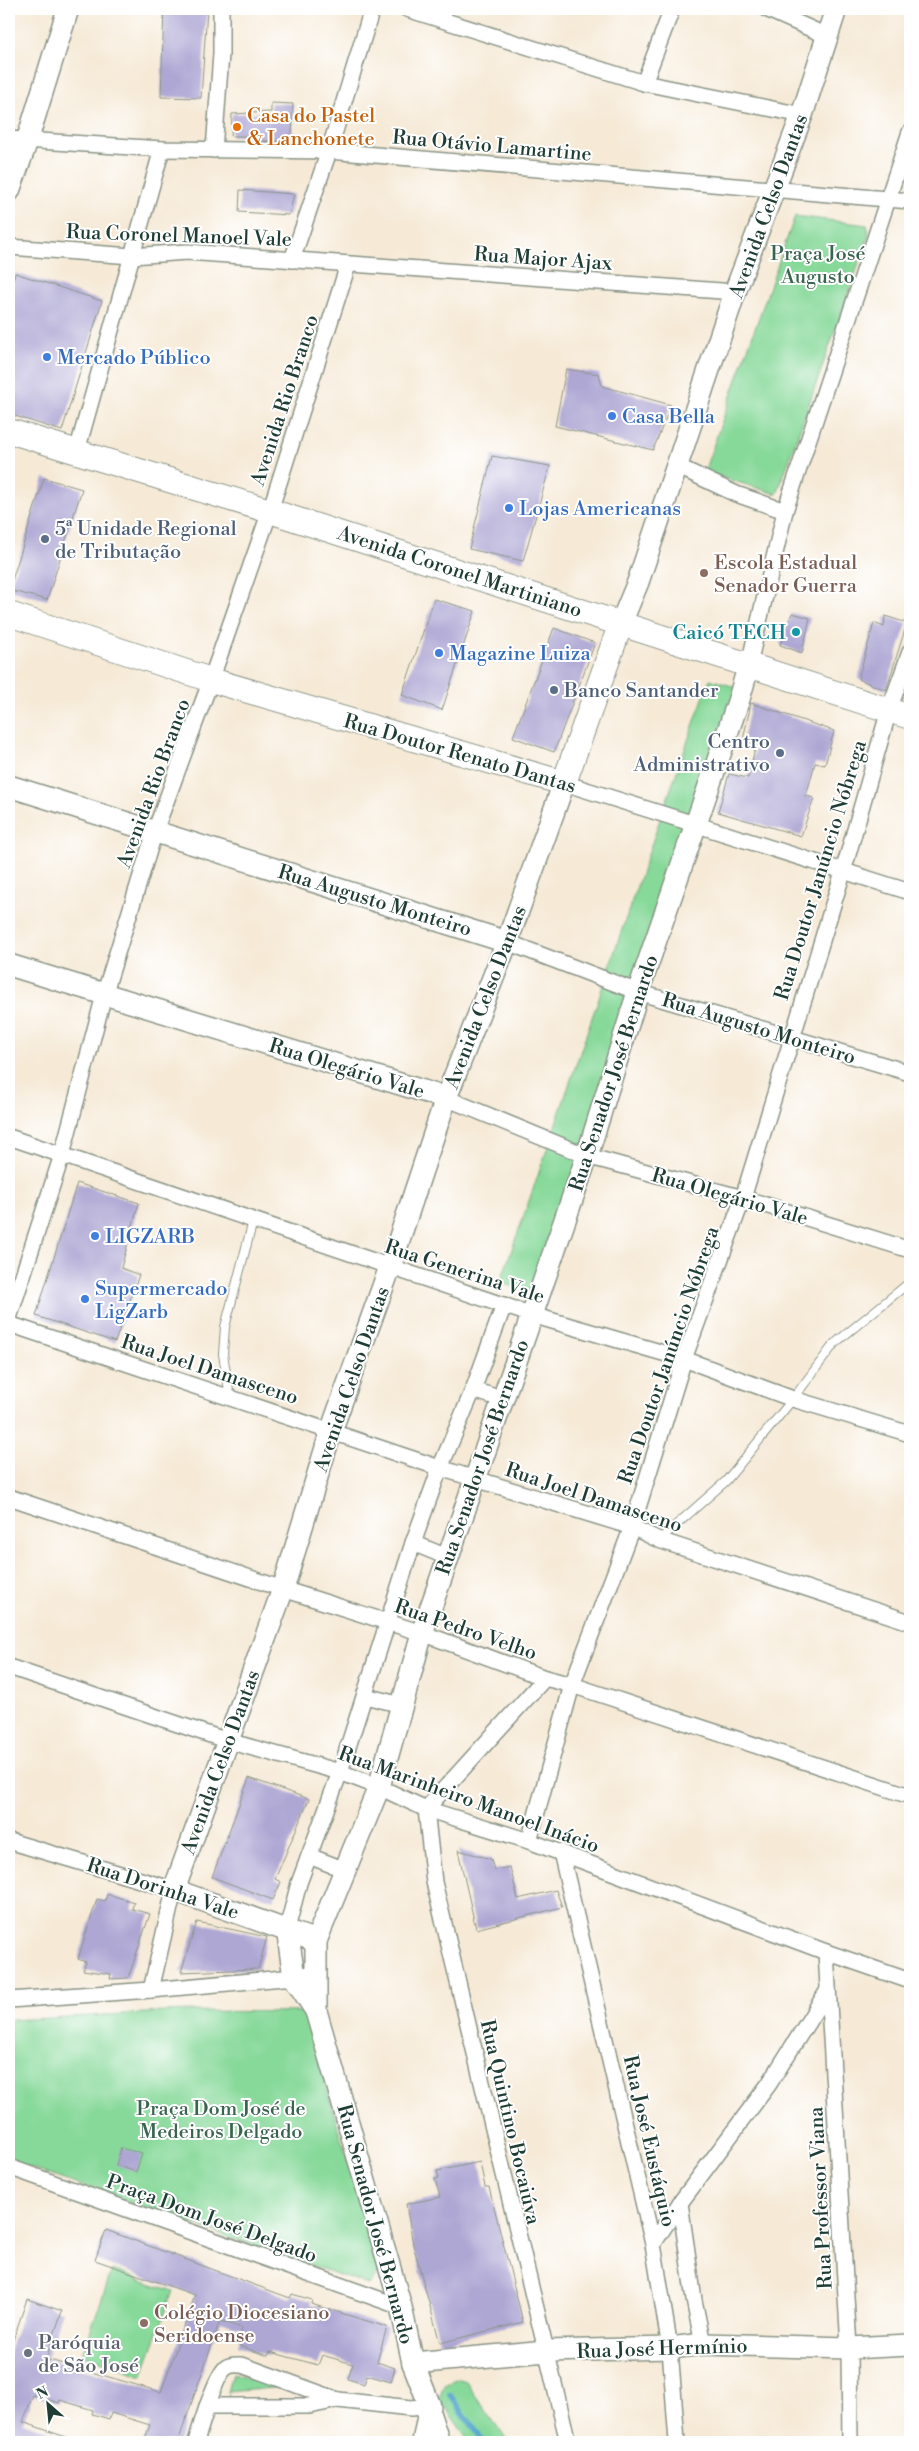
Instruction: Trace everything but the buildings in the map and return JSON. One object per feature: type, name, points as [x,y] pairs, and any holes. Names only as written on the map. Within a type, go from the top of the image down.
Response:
[{"type":"main road","points":[[9,191],[18,140],[68,9]]},
{"type":"main road","name":"Avenida Celso Dantas","points":[[174,1890],[283,1589],[331,1431],[390,1268],[446,1098],[507,942],[621,623],[638,582],[735,292],[802,115],[836,9]]},
{"type":"main road","name":"Avenida Coronel Martiniano","points":[[9,431],[270,511],[900,714]]},
{"type":"main road","name":"Rua Doutor Renato Dantas","points":[[9,614],[211,680],[564,783]]},
{"type":"main road","name":"Rua Senador José Bernardo","points":[[430,2406],[414,2363],[401,2307],[316,2011],[316,1941],[379,1787],[422,1633],[447,1557],[588,1156],[638,992],[749,664]]},
{"type":"main road","name":"Rua Augusto Monteiro","points":[[9,786],[155,830],[507,942]]},
{"type":"main road","name":"Rua Olegário Vale","points":[[9,965],[446,1098]]},
{"type":"main road","name":"Rua Dorinha Vale","points":[[174,1890],[316,1941]]},
{"type":"main road","name":"Rua Senador José Bernardo","points":[[287,1929],[294,1977],[316,2011]]},
{"type":"main road","name":"Rua José Hermínio","points":[[414,2363],[546,2352],[670,2348],[703,2344],[849,2348],[910,2344]]},
{"type":"main road","points":[[430,2406],[438,2440]]},
{"type":"street","points":[[214,150],[221,54],[221,9]]},
{"type":"street","points":[[292,260],[329,151],[372,9]]},
{"type":"street","points":[[407,9],[644,83],[802,115]]},
{"type":"street","points":[[644,83],[672,9]]},
{"type":"street","points":[[766,9],[827,36]]},
{"type":"street","name":"Rua Senador José Bernardo","points":[[749,664],[785,511],[910,132]]},
{"type":"street","name":"Rua Otávio Lamartine","points":[[18,140],[162,149],[329,151],[910,201]]},
{"type":"street","points":[[77,451],[100,362],[162,149]]},
{"type":"street","name":"Rua Coronel Manoel Vale","points":[[9,247],[132,256],[188,252],[348,265]]},
{"type":"street","name":"Rua Major Ajax","points":[[348,265],[735,292]]},
{"type":"street","name":"Avenida Rio Branco","points":[[9,1318],[62,1155],[104,995],[155,830],[211,680],[270,511],[348,265]]},
{"type":"street","points":[[677,466],[736,494],[785,511]]},
{"type":"street","name":"Rua Doutor Janúncio Nóbrega","points":[[529,1840],[572,1684],[632,1527],[684,1359],[743,1198],[790,1038],[843,872],[900,714],[910,652]]},
{"type":"street","name":"Rua Doutor Renato Dantas","points":[[564,783],[910,892]]},
{"type":"street","name":"Rua Augusto Monteiro","points":[[507,942],[638,992],[910,1073]]},
{"type":"street","name":"Rua Olegário Vale","points":[[446,1098],[588,1156],[743,1198],[910,1250]]},
{"type":"street","name":"Rua Generina Vale","points":[[9,1137],[532,1315],[684,1359],[793,1400],[910,1434]]},
{"type":"street","name":"Rua Senador José Bernardo","points":[[287,1929],[299,1883],[340,1772],[365,1696],[386,1622],[413,1543],[440,1468],[473,1390],[504,1305]]},
{"type":"street","name":"Rua Joel Damasceno","points":[[9,1324],[230,1396],[440,1468],[632,1527],[659,1540],[910,1622]]},
{"type":"street","points":[[473,1390],[502,1399]]},
{"type":"street","name":"Rua Pedro Velho","points":[[9,1497],[283,1589],[422,1633],[545,1678],[572,1684],[910,1796]]},
{"type":"street","points":[[413,1543],[447,1557]]},
{"type":"street","name":"Rua Marinheiro Manoel Inácio","points":[[9,1668],[228,1741],[340,1772],[426,1808],[529,1840],[826,1952],[910,1980]]},
{"type":"street","points":[[426,1808],[545,1678]]},
{"type":"street","points":[[365,1696],[402,1705]]},
{"type":"street","name":"Rua Quintino Bocaiúva","points":[[426,1808],[434,1882],[568,2442]]},
{"type":"street","name":"Rua Dorinha Vale","points":[[9,1841],[174,1890]]},
{"type":"street","name":"Rua José Eustáquio","points":[[561,1852],[653,2244],[670,2348],[677,2442]]},
{"type":"street","points":[[309,1856],[345,1870]]},
{"type":"street","name":"Avenida Celso Dantas","points":[[151,1990],[174,1890]]},
{"type":"street","name":"Rua Professor Viana","points":[[826,1952],[849,2348],[850,2442]]},
{"type":"street","points":[[9,2000],[294,1977],[316,1972]]},
{"type":"street","points":[[653,2244],[680,2203],[769,2084],[828,1990]]},
{"type":"street","name":"Praça Dom José Delgado","points":[[9,2166],[401,2307]]},
{"type":"street","name":"Rua José Eustáquio","points":[[680,2203],[694,2300],[703,2344]]},
{"type":"street","points":[[196,2442],[207,2406],[223,2370],[234,2365],[242,2365],[338,2400],[411,2408],[430,2406]]},
{"type":"street","points":[[207,2406],[309,2406],[338,2400]]},
{"type":"lane","points":[[230,1396],[224,1367],[225,1327],[253,1221]]},
{"type":"lane","points":[[659,1540],[726,1481],[793,1400],[834,1344],[910,1282]]},
{"type":"green space","name":"Praça José Augusto","points":[[795,216],[867,225],[869,235],[777,494],[704,472]]},
{"type":"green space","points":[[710,679],[738,688],[534,1292],[500,1283],[657,829]]},
{"type":"green space","name":"Praça Dom José de Medeiros Delgado","points":[[185,2011],[304,2012],[380,2270],[368,2285],[9,2161],[9,2020]]},
{"type":"green space","points":[[112,2270],[173,2291],[142,2376],[82,2354]]},
{"type":"green space","points":[[232,2373],[283,2387],[227,2392]]},
{"type":"green space","points":[[456,2379],[466,2382],[508,2442],[470,2442],[439,2399],[445,2383]]},
{"type":"waterway","points":[[450,2395],[484,2442]]},
{"type":"place","name":"Casa do Pastel & Lanchonete","points":[[237,127]]},
{"type":"place","name":"Mercado Público","points":[[47,357]]},
{"type":"place","name":"Casa Bella","points":[[612,416]]},
{"type":"place","name":"Lojas Americanas","points":[[509,508]]},
{"type":"place","name":"5ª Unidade Regional de Tributação","points":[[45,539]]},
{"type":"place","name":"Escola Estadual Senador Guerra","points":[[704,573]]},
{"type":"place","name":"Caicó TECH","points":[[796,632]]},
{"type":"place","name":"Magazine Luiza","points":[[439,653]]},
{"type":"place","name":"Banco Santander","points":[[554,690]]},
{"type":"place","name":"Centro Administrativo","points":[[780,753]]},
{"type":"place","name":"LIGZARB","points":[[95,1236]]},
{"type":"place","name":"Supermercado LigZarb","points":[[85,1299]]},
{"type":"place","name":"Colégio Diocesiano Seridoense","points":[[144,2323]]},
{"type":"place","name":"Paróquia de São José","points":[[28,2353]]}]
